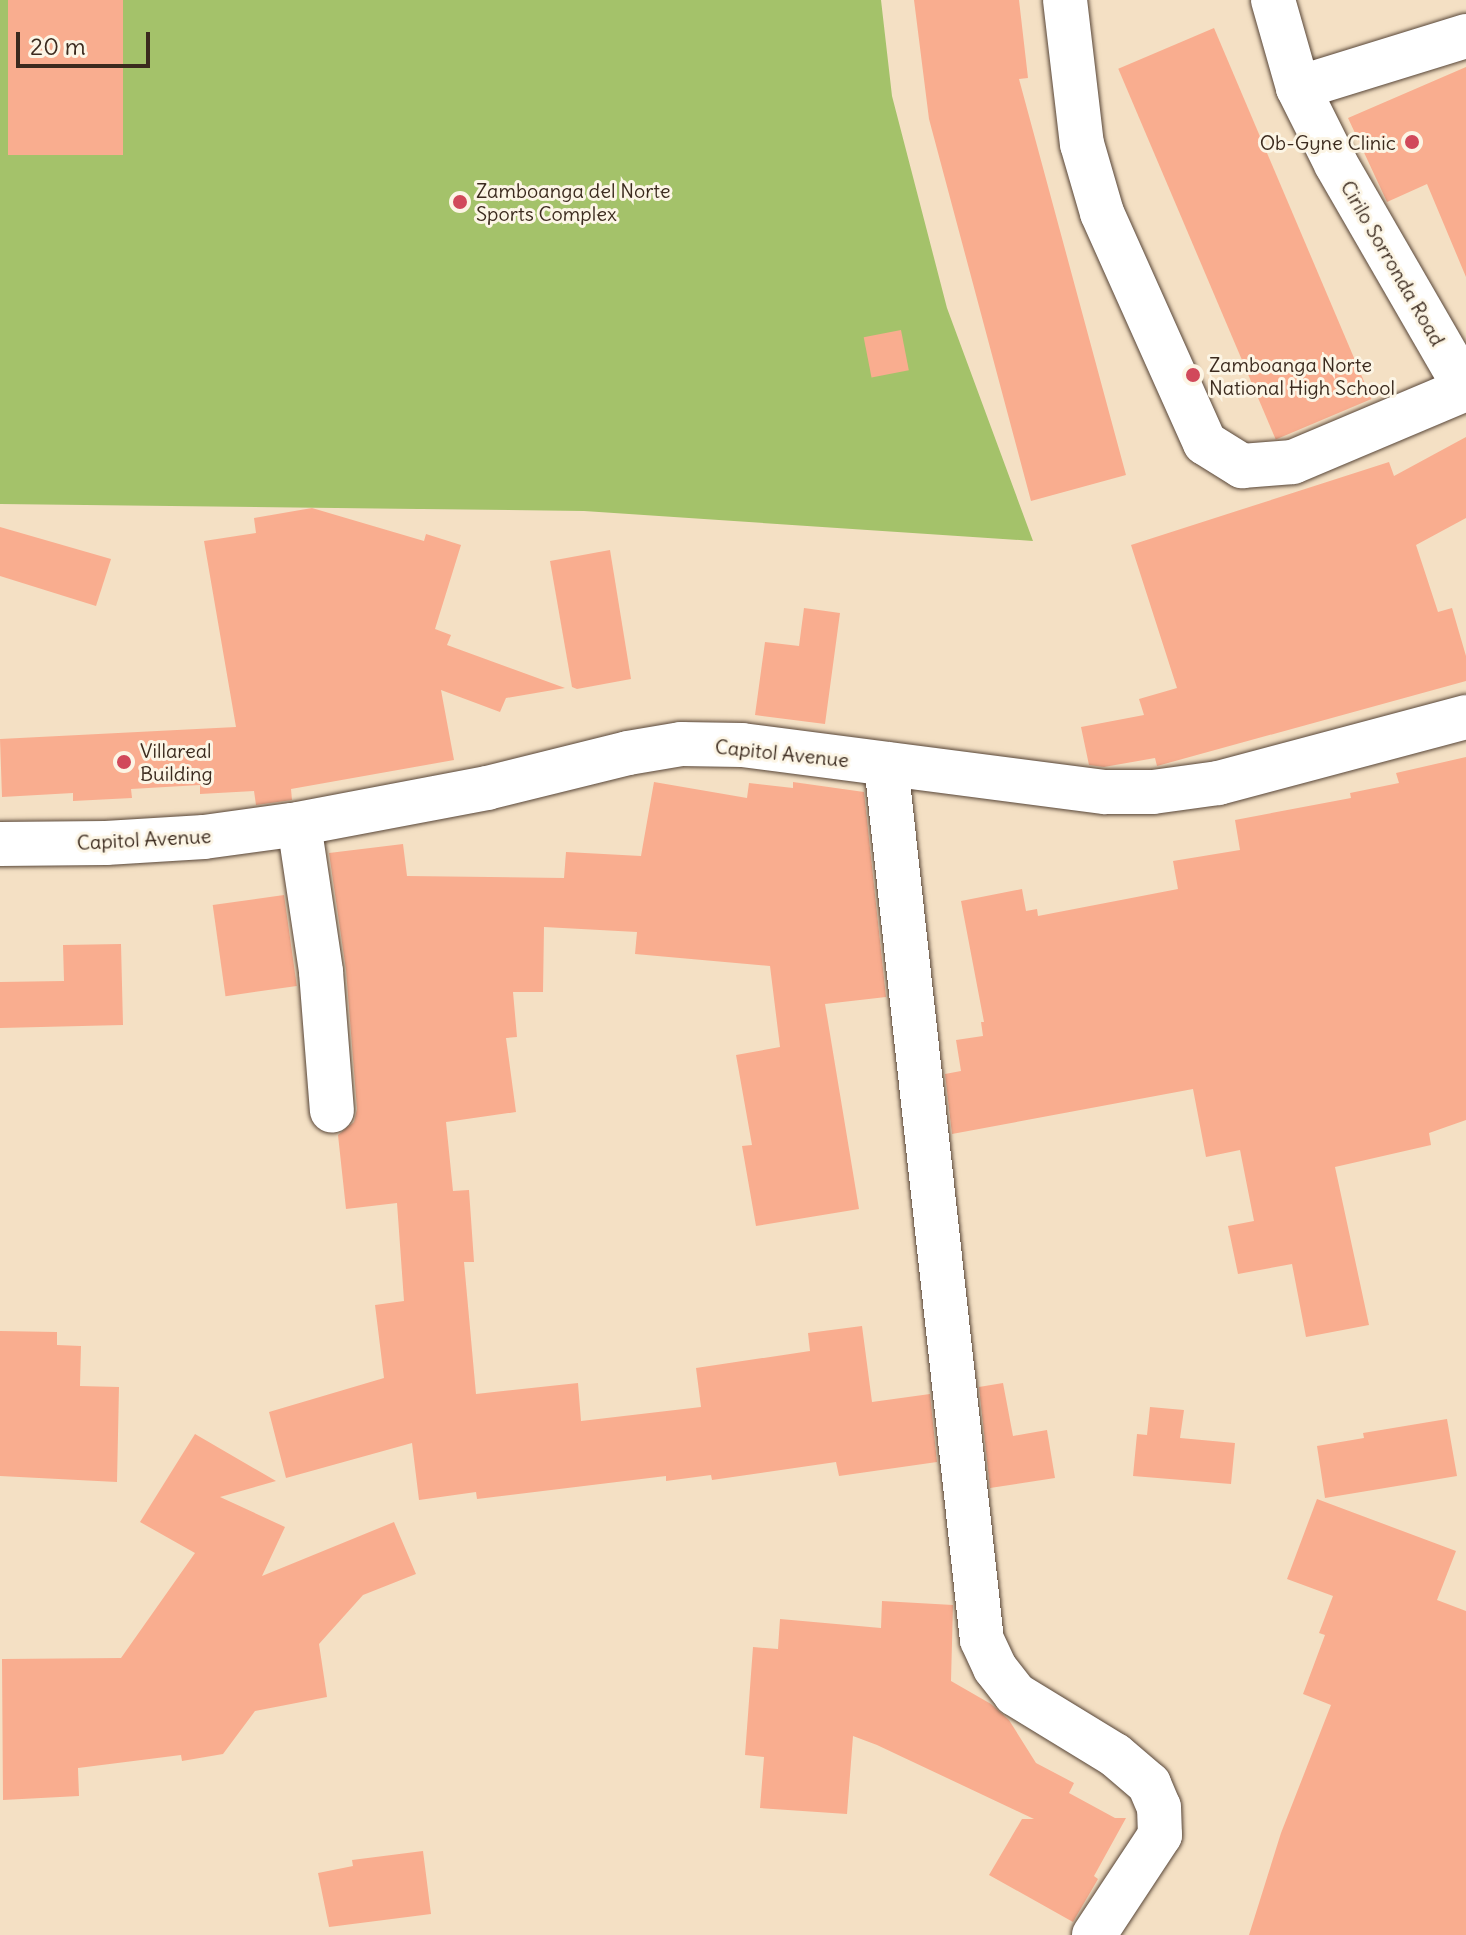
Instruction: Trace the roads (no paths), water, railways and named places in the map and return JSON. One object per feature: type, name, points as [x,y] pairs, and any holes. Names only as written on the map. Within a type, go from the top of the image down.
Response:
[{"type":"street","points":[[1065,0],[1082,144],[1102,213],[1205,443],[1242,466],[1293,462],[1466,389]]},
{"type":"street","name":"Cirilo Sorronda Road","points":[[1273,0],[1298,88],[1336,164],[1466,389]]},
{"type":"street","points":[[1298,88],[1466,36]]},
{"type":"street","name":"Capitol Avenue","points":[[0,844],[190,838],[299,824],[487,788],[628,753],[681,744],[742,745],[1105,792],[1153,792],[1218,783],[1466,717]]},
{"type":"street","points":[[886,764],[982,1640],[995,1668],[1015,1694],[1115,1755],[1149,1784],[1159,1807],[1160,1835],[1094,1935]]},
{"type":"street","points":[[299,824],[321,972],[332,1111]]},
{"type":"place","name":"Ob-Gyne Clinic","points":[[1412,142]]},
{"type":"place","name":"Zamboanga del Norte Sports Complex","points":[[460,202]]},
{"type":"place","name":"Zamboanga Norte National High School","points":[[1193,375]]},
{"type":"place","name":"Villareal Building","points":[[124,762]]}]
